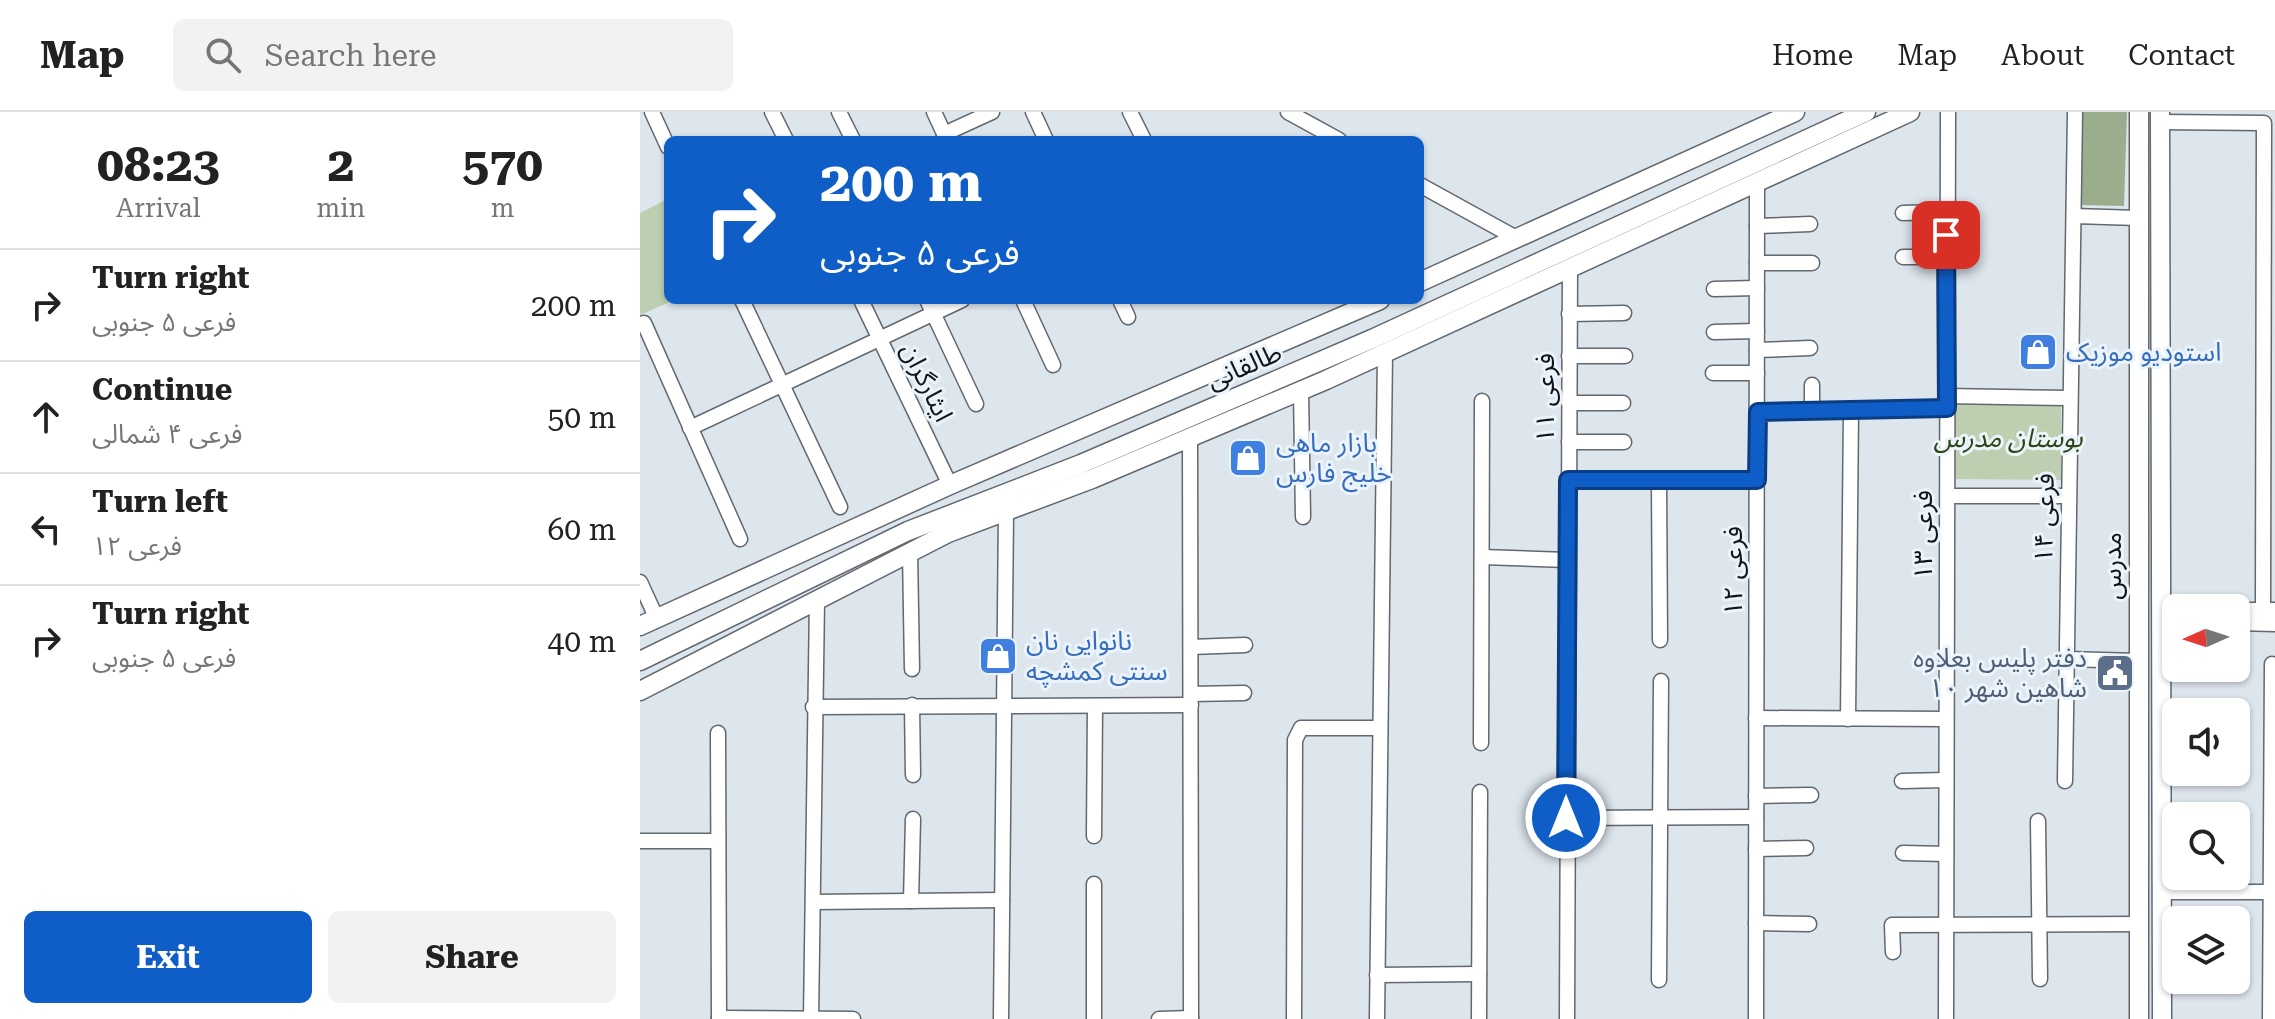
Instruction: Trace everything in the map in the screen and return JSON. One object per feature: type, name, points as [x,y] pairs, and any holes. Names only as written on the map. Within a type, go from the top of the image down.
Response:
[{"type":"main road","points":[[1424,280],[1795,112]]},
{"type":"main road","name":"طالقانی","points":[[640,661],[908,531],[1067,469],[1372,339],[1866,112]]},
{"type":"main road","points":[[640,691],[910,552],[1301,391],[1910,112]]},
{"type":"main road","name":"مدرس","points":[[2139,112],[2139,1019]]},
{"type":"main road","name":"مدرس","points":[[2160,117],[2171,594]]},
{"type":"main road","name":"طالقانی","points":[[648,621],[950,485],[1371,304]]},
{"type":"main road","points":[[1067,469],[1134,461]]},
{"type":"main road","name":"مدرس","points":[[2162,906],[2169,682]]},
{"type":"main road","points":[[2140,975],[2162,975]]},
{"type":"main road","name":"مدرس","points":[[2162,994],[2162,1019]]},
{"type":"street","points":[[640,116],[651,112],[664,139]]},
{"type":"street","points":[[772,112],[784,136]]},
{"type":"street","points":[[839,112],[851,136]]},
{"type":"street","points":[[934,112],[946,136]]},
{"type":"street","points":[[948,136],[992,112]]},
{"type":"street","points":[[1033,112],[1044,136]]},
{"type":"street","points":[[1130,112],[1142,136]]},
{"type":"street","points":[[1288,112],[1332,136]]},
{"type":"street","name":"فرعی ۱۳","points":[[1946,1019],[1948,112]]},
{"type":"street","name":"فرعی ۱۴","points":[[2065,781],[2075,112]]},
{"type":"street","points":[[2160,117],[2264,123],[2269,610]]},
{"type":"street","name":"فرعی ۱۲","points":[[1756,1019],[1757,181]]},
{"type":"street","points":[[1424,187],[1518,239]]},
{"type":"street","points":[[1903,213],[1946,212]]},
{"type":"street","points":[[2074,216],[2138,218]]},
{"type":"street","points":[[1757,226],[1810,224]]},
{"type":"street","points":[[1903,257],[1946,257]]},
{"type":"street","points":[[1757,263],[1812,263]]},
{"type":"street","name":"فرعی ۱۱","points":[[1566,818],[1570,266]]},
{"type":"street","points":[[1714,289],[1757,288]]},
{"type":"street","points":[[744,304],[840,507]]},
{"type":"street","name":"ایثارگران","points":[[863,304],[950,485]]},
{"type":"street","points":[[1025,304],[1053,365]]},
{"type":"street","points":[[1122,304],[1128,317]]},
{"type":"street","points":[[690,428],[880,339],[930,307],[976,404]]},
{"type":"street","points":[[1569,314],[1624,313]]},
{"type":"street","points":[[644,323],[740,539]]},
{"type":"street","points":[[1714,332],[1757,331]]},
{"type":"street","points":[[1757,350],[1810,348]]},
{"type":"street","points":[[1377,1019],[1378,728],[1385,352]]},
{"type":"street","points":[[1569,356],[1625,356]]},
{"type":"street","points":[[1713,373],[1757,373]]},
{"type":"street","points":[[1812,385],[1812,411]]},
{"type":"street","points":[[1301,391],[1303,517]]},
{"type":"street","points":[[1758,412],[1851,410],[2005,398],[2069,398]]},
{"type":"street","points":[[1481,743],[1482,401]]},
{"type":"street","points":[[1569,403],[1623,403]]},
{"type":"street","points":[[1848,719],[1851,410]]},
{"type":"street","points":[[1159,1019],[1191,1019],[1190,437]]},
{"type":"street","points":[[1569,442],[1624,442]]},
{"type":"street","points":[[1568,480],[1757,480]]},
{"type":"street","points":[[1659,481],[1660,640]]},
{"type":"street","points":[[1948,496],[2068,496]]},
{"type":"street","points":[[1001,1019],[1006,511]]},
{"type":"street","points":[[910,552],[912,669]]},
{"type":"street","points":[[1482,557],[1567,560]]},
{"type":"street","points":[[640,582],[648,621]]},
{"type":"street","points":[[811,1019],[813,707],[817,600]]},
{"type":"street","points":[[2250,623],[2275,624]]},
{"type":"street","points":[[1191,647],[1245,645]]},
{"type":"street","points":[[2066,659],[2138,661]]},
{"type":"street","points":[[2270,1019],[2274,892],[2272,664]]},
{"type":"street","points":[[1659,980],[1661,681]]},
{"type":"street","points":[[813,707],[1095,706],[1244,693]]},
{"type":"street","points":[[912,705],[913,775]]},
{"type":"street","points":[[1094,836],[1095,706]]},
{"type":"street","points":[[1756,718],[1946,719]]},
{"type":"street","points":[[1294,1019],[1295,740],[1301,728],[1378,728]]},
{"type":"street","points":[[718,733],[719,1019],[853,1019]]},
{"type":"street","points":[[1902,781],[1946,780]]},
{"type":"street","points":[[1479,1019],[1480,792]]},
{"type":"street","points":[[1756,796],[1811,795]]},
{"type":"street","points":[[1567,1019],[1566,818],[1756,817]]},
{"type":"street","points":[[911,901],[913,819]]},
{"type":"street","points":[[2038,821],[2040,979]]},
{"type":"street","points":[[640,841],[718,841]]},
{"type":"street","points":[[1756,849],[1806,848]]},
{"type":"street","points":[[1903,853],[1946,854]]},
{"type":"street","points":[[1094,884],[1094,1019]]},
{"type":"street","points":[[2162,892],[2274,892]]},
{"type":"street","points":[[813,902],[1002,900]]},
{"type":"street","points":[[1756,923],[1809,924]]},
{"type":"street","points":[[1893,952],[1892,925],[2140,924]]},
{"type":"street","points":[[1377,975],[1479,974]]},
{"type":"green space","points":[[2082,112],[2127,112],[2124,206],[2080,205]]},
{"type":"green space","points":[[664,201],[665,304],[640,315],[640,213]]},
{"type":"green space","name":"بوستان مدرس","points":[[1955,396],[2061,397],[2061,480],[1954,479]]},
{"type":"place","name":"استودیو موزیک","points":[[2038,352]]},
{"type":"place","name":"بازار ماهی خلیج فارس","points":[[1248,458]]},
{"type":"place","name":"نانوایی نان سنتی کمشچه","points":[[998,656]]},
{"type":"place","name":"دفتر پلیس بعلاوه ۱۰ شاهین شهر","points":[[2115,673]]},
{"type":"route","points":[[1566,818],[1568,480],[1757,480],[1758,412],[1947,408],[1946,235]]}]
